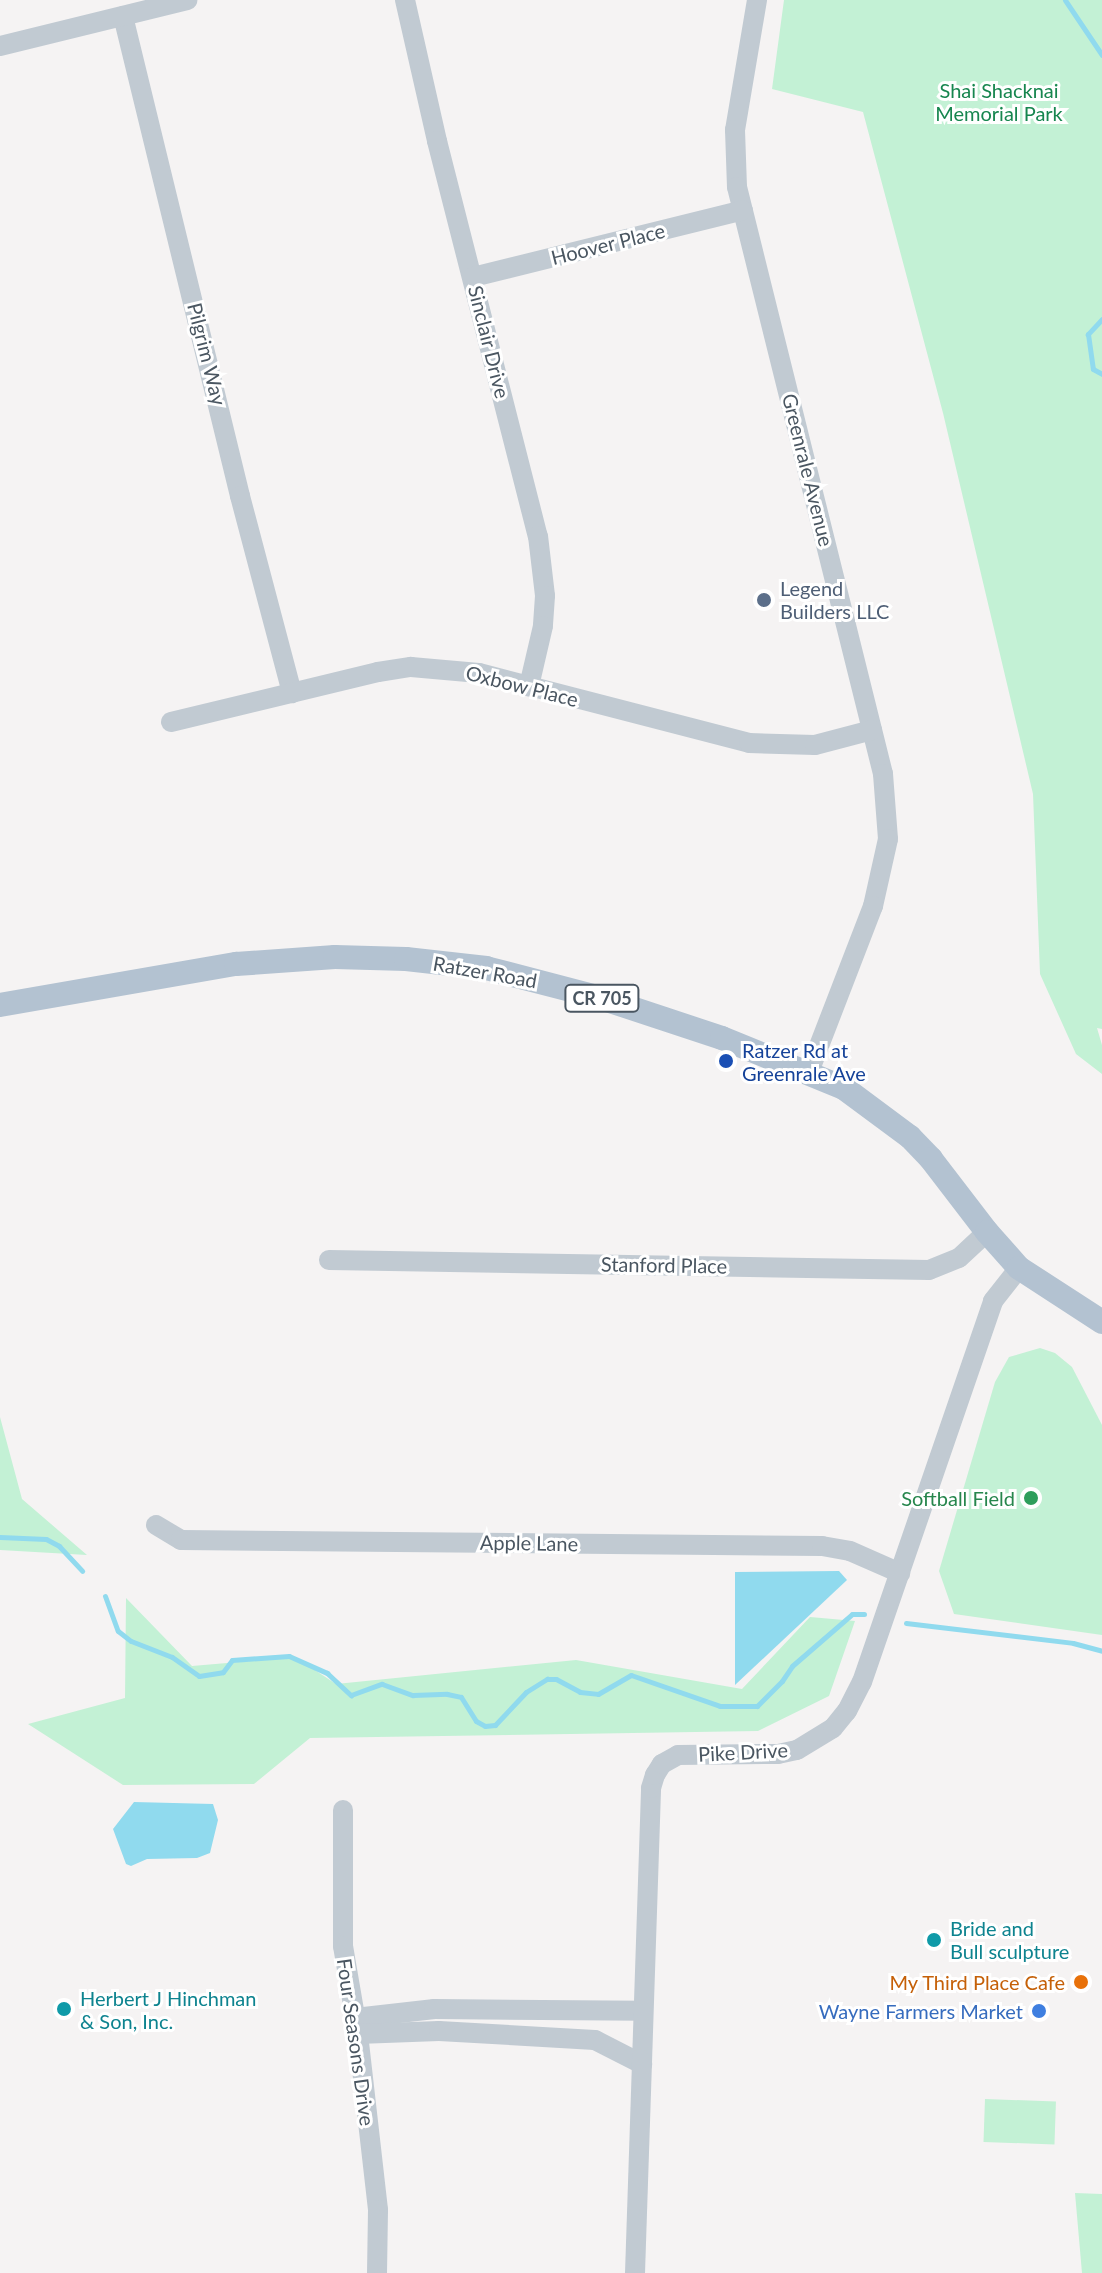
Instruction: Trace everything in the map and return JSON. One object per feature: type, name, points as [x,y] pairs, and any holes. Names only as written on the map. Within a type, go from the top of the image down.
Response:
[{"type":"main road","name":"Ratzer Road","points":[[0,1005],[172,973],[275,959],[406,959],[486,968],[601,998],[809,1072],[844,1088],[910,1137],[1019,1268],[1102,1322]]},
{"type":"street","points":[[0,46],[187,0]]},
{"type":"street","name":"Sinclair Drive","points":[[405,0],[543,566],[543,626],[529,686]]},
{"type":"street","name":"Greenrale Avenue","points":[[757,0],[735,130],[737,187],[883,774],[888,839],[883,873],[809,1072]]},
{"type":"street","name":"Pilgrim Way","points":[[123,16],[240,496],[292,693]]},
{"type":"street","name":"Hoover Place","points":[[473,277],[743,210]]},
{"type":"street","name":"Oxbow Place","points":[[171,722],[411,667],[479,673],[749,743],[815,745],[872,730]]},
{"type":"street","name":"Stanford Place","points":[[329,1260],[929,1270],[959,1258],[987,1232]]},
{"type":"street","name":"Pike Drive","points":[[635,2273],[651,1788],[655,1775],[662,1764],[678,1755],[778,1754],[797,1750],[833,1728],[859,1690],[993,1301],[1019,1268]]},
{"type":"street","name":"Apple Lane","points":[[156,1525],[181,1540],[822,1546],[850,1551],[900,1573]]},
{"type":"street","name":"Four Seasons Drive","points":[[343,1810],[343,1946],[378,2210],[377,2273]]},
{"type":"street","points":[[356,2026],[434,2009],[643,2011]]},
{"type":"street","points":[[527,2011],[528,2037]]},
{"type":"street","points":[[356,2026],[595,2040],[642,2064]]},
{"type":"green space","name":"Shai Shacknai Memorial Park","points":[[784,0],[1102,0],[1102,1029],[1097,1028],[1102,1045],[1102,1074],[1076,1054],[1040,974],[1033,794],[943,413],[863,112],[772,89]]},
{"type":"green space","name":"Softball Field","points":[[1040,1348],[1055,1353],[1072,1367],[1102,1425],[1102,1635],[954,1614],[939,1571],[995,1382],[1009,1357]]},
{"type":"green space","points":[[0,1417],[22,1499],[87,1555],[0,1550]]},
{"type":"green space","points":[[126,1598],[192,1666],[295,1657],[336,1684],[576,1660],[742,1689],[810,1617],[855,1621],[829,1696],[758,1731],[310,1738],[254,1784],[123,1785],[28,1724],[125,1698]]},
{"type":"green space","points":[[985,2099],[1056,2101],[1054,2144],[983,2142]]},
{"type":"green space","points":[[1075,2193],[1102,2194],[1102,2273],[1082,2273]]},
{"type":"water","points":[[839,1571],[847,1580],[735,1685],[735,1572]]},
{"type":"water","points":[[134,1802],[213,1804],[218,1820],[210,1853],[197,1858],[147,1859],[131,1866],[126,1864],[113,1829]]},
{"type":"waterway","points":[[1065,0],[1102,55]]},
{"type":"waterway","points":[[1102,319],[1088,334],[1093,369],[1102,374]]},
{"type":"waterway","points":[[0,1537],[46,1539],[59,1546],[82,1571]]},
{"type":"waterway","points":[[105,1596],[118,1631],[131,1641],[172,1657],[199,1676],[223,1672],[232,1660],[289,1656],[327,1673],[351,1695],[382,1684],[413,1695],[447,1694],[461,1697],[476,1721],[485,1726],[495,1725],[526,1692],[547,1679],[556,1679],[580,1692],[598,1694],[631,1675],[720,1706],[757,1706],[792,1666],[852,1614],[864,1614]]},
{"type":"waterway","points":[[906,1623],[1073,1643],[1102,1651]]},
{"type":"place","name":"Legend Builders LLC","points":[[764,600]]},
{"type":"place","name":"Ratzer Rd at Greenrale Ave","points":[[726,1061]]},
{"type":"place","name":"Softball Field","points":[[1031,1498]]},
{"type":"place","name":"Bride and Bull sculpture","points":[[934,1940]]},
{"type":"place","name":"My Third Place Cafe","points":[[1081,1982]]},
{"type":"place","name":"Herbert J Hinchman & Son, Inc.","points":[[64,2009]]},
{"type":"place","name":"Wayne Farmers Market","points":[[1039,2011]]}]
